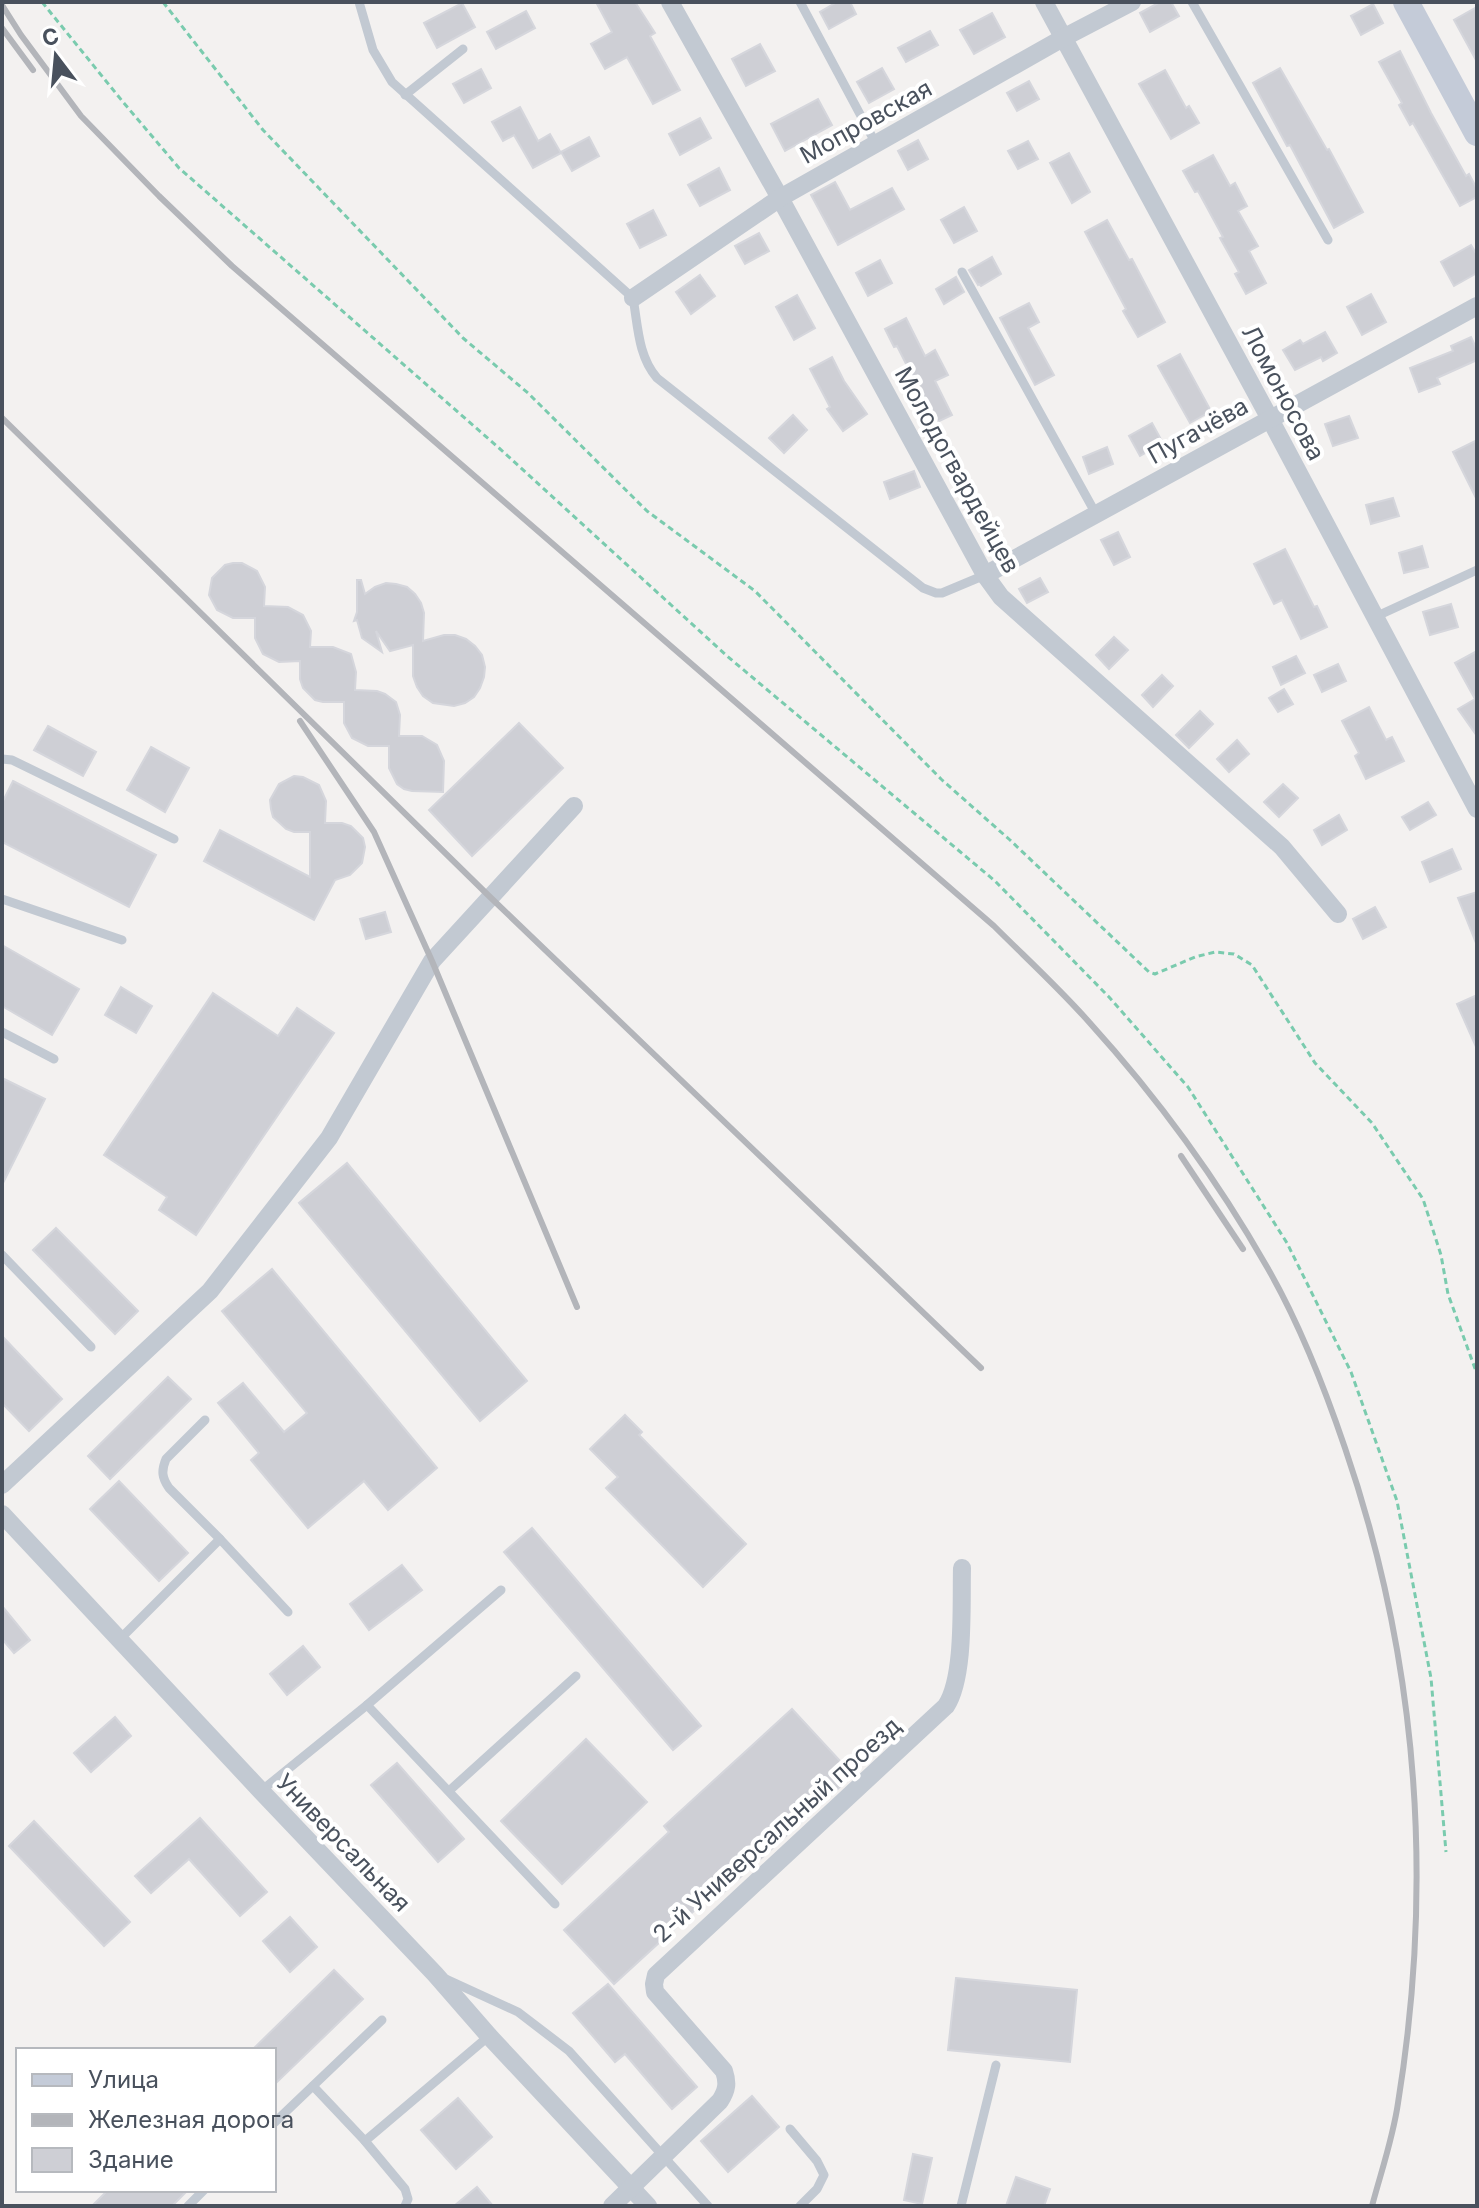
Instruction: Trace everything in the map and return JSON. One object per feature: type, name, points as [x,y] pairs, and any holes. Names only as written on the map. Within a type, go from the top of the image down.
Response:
[{"type":"main road","points":[[1406,2],[1477,133]]},
{"type":"street","name":"Молодогвардейцев","points":[[670,2],[985,575],[1001,597],[1282,847],[1338,914]]},
{"type":"street","name":"Ломоносова","points":[[1044,2],[1476,806]]},
{"type":"street","name":"Мопровская","points":[[633,298],[780,198],[1132,2]]},
{"type":"street","name":"Пугачёва","points":[[985,575],[1477,306]]},
{"type":"street","points":[[2,1485],[210,1291],[329,1138],[432,961],[574,806]]},
{"type":"street","name":"Универсальная","points":[[2,1514],[435,1974],[648,2206]]},
{"type":"street","name":"2-й Универсальный проезд","points":[[612,2206],[726,2092],[727,2081],[718,2061],[655,1992],[656,1975],[946,1706],[953,1696],[958,1670],[962,1568]]},
{"type":"lane","points":[[359,2],[381,67],[405,95],[633,298],[642,351],[647,366],[657,378],[923,588],[942,593],[985,575]]},
{"type":"lane","points":[[800,2],[876,144]]},
{"type":"lane","points":[[1192,2],[1328,240]]},
{"type":"lane","points":[[405,95],[463,49]]},
{"type":"lane","points":[[962,272],[1096,514]]},
{"type":"lane","points":[[1375,617],[1477,570]]},
{"type":"lane","points":[[2,759],[12,760],[174,839]]},
{"type":"lane","points":[[2,899],[122,940]]},
{"type":"lane","points":[[2,1032],[54,1059]]},
{"type":"lane","points":[[2,1255],[91,1347]]},
{"type":"lane","points":[[205,1420],[166,1459],[163,1479],[288,1612]]},
{"type":"lane","points":[[119,1640],[220,1539]]},
{"type":"lane","points":[[261,1791],[501,1590]]},
{"type":"lane","points":[[449,1791],[576,1676]]},
{"type":"lane","points":[[367,1705],[555,1904]]},
{"type":"lane","points":[[435,1974],[518,2012],[569,2051],[708,2206]]},
{"type":"lane","points":[[276,2121],[382,2020]]},
{"type":"lane","points":[[365,2141],[489,2036]]},
{"type":"lane","points":[[961,2206],[996,2065]]},
{"type":"lane","points":[[313,2086],[405,2189],[408,2199],[405,2206]]},
{"type":"lane","points":[[790,2129],[817,2161],[824,2175],[817,2189],[800,2206]]},
{"type":"path","points":[[42,2],[179,168],[499,448],[727,656],[995,881],[1109,997],[1188,1087],[1287,1243],[1351,1372],[1397,1501],[1431,1678],[1446,1852]]},
{"type":"path","points":[[163,2],[263,130],[463,338],[528,393],[647,511],[755,591],[941,779],[1149,972],[1155,974],[1215,952],[1234,954],[1252,965],[1315,1063],[1372,1123],[1423,1199],[1441,1255],[1448,1294],[1477,1374]]},
{"type":"building","points":[[596,2],[635,2],[655,33],[650,36],[680,90],[653,104],[627,57],[605,69],[591,44],[612,32]]},
{"type":"building","points":[[837,2],[850,2],[856,14],[829,29],[820,12]]},
{"type":"building","points":[[1160,2],[1171,2],[1179,16],[1150,32],[1140,13]]},
{"type":"building","points":[[462,3],[475,27],[437,48],[424,23]]},
{"type":"building","points":[[1373,4],[1383,23],[1361,35],[1351,16]]},
{"type":"building","points":[[1477,7],[1477,62],[1454,20]]},
{"type":"building","points":[[526,11],[535,28],[496,49],[487,32]]},
{"type":"building","points":[[992,13],[1005,37],[974,54],[960,30]]},
{"type":"building","points":[[930,31],[938,45],[906,62],[898,48]]},
{"type":"building","points":[[760,44],[775,71],[746,86],[732,59]]},
{"type":"building","points":[[1400,51],[1466,176],[1469,174],[1477,189],[1477,197],[1460,206],[1413,123],[1410,125],[1399,105],[1402,103],[1379,62]]},
{"type":"building","points":[[882,68],[894,89],[869,103],[857,82]]},
{"type":"building","points":[[1280,68],[1363,212],[1334,228],[1253,83]]},
{"type":"building","points":[[481,69],[491,88],[464,103],[453,84]]},
{"type":"building","points":[[1165,70],[1186,108],[1189,106],[1199,123],[1171,139],[1139,84]]},
{"type":"building","points":[[1029,81],[1039,99],[1017,111],[1007,93]]},
{"type":"building","points":[[818,99],[832,125],[785,151],[771,124]]},
{"type":"building","points":[[520,107],[538,141],[550,134],[561,153],[533,168],[514,135],[503,141],[492,122]]},
{"type":"building","points":[[700,118],[711,138],[680,155],[669,134]]},
{"type":"building","points":[[589,137],[599,156],[572,171],[561,152]]},
{"type":"building","points":[[918,140],[928,159],[908,170],[898,151]]},
{"type":"building","points":[[1028,141],[1038,159],[1018,169],[1008,151]]},
{"type":"building","points":[[1069,153],[1090,192],[1072,203],[1050,163]]},
{"type":"building","points":[[1213,155],[1230,186],[1235,183],[1247,206],[1238,211],[1258,246],[1249,251],[1266,283],[1246,294],[1235,274],[1239,272],[1220,238],[1223,237],[1198,191],[1195,192],[1183,171]]},
{"type":"building","points":[[719,168],[730,190],[700,206],[688,185]]},
{"type":"building","points":[[835,182],[850,210],[892,188],[904,209],[838,245],[811,195]]},
{"type":"building","points":[[964,207],[977,231],[954,243],[941,220]]},
{"type":"building","points":[[653,210],[666,235],[640,248],[627,224]]},
{"type":"building","points":[[1107,220],[1129,260],[1132,259],[1165,322],[1138,337],[1085,232]]},
{"type":"building","points":[[759,233],[769,251],[745,264],[735,246]]},
{"type":"building","points":[[1471,245],[1477,255],[1477,273],[1454,286],[1441,262]]},
{"type":"building","points":[[992,257],[1001,274],[978,285],[969,270]]},
{"type":"building","points":[[880,260],[892,283],[868,296],[856,273]]},
{"type":"building","points":[[700,275],[715,296],[691,314],[676,292]]},
{"type":"building","points":[[956,277],[964,292],[944,304],[936,289]]},
{"type":"building","points":[[1371,294],[1386,322],[1362,335],[1347,307]]},
{"type":"building","points":[[797,295],[815,328],[794,340],[776,307]]},
{"type":"building","points":[[1029,303],[1039,322],[1028,328],[1054,375],[1035,385],[1000,318]]},
{"type":"building","points":[[906,318],[925,356],[935,350],[948,375],[935,381],[952,415],[933,424],[926,411],[929,409],[885,329]]},
{"type":"building","points":[[1325,332],[1337,353],[1295,370],[1283,350],[1300,340],[1303,344]]},
{"type":"building","points":[[1471,337],[1477,350],[1477,360],[1437,378],[1440,384],[1419,392],[1410,368],[1453,351],[1451,346]]},
{"type":"building","points":[[1180,354],[1211,411],[1190,423],[1158,366]]},
{"type":"building","points":[[832,357],[867,414],[843,431],[827,409],[830,407],[810,369]]},
{"type":"building","points":[[793,415],[807,430],[784,453],[769,438]]},
{"type":"building","points":[[1349,416],[1358,438],[1333,446],[1325,424]]},
{"type":"building","points":[[1152,423],[1163,443],[1140,456],[1129,436]]},
{"type":"building","points":[[1477,440],[1477,500],[1453,452]]},
{"type":"building","points":[[1107,447],[1113,464],[1089,474],[1083,457]]},
{"type":"building","points":[[914,471],[920,487],[890,499],[884,482]]},
{"type":"building","points":[[1393,498],[1399,516],[1371,524],[1366,505]]},
{"type":"building","points":[[1118,532],[1130,557],[1114,565],[1101,540]]},
{"type":"building","points":[[1422,546],[1428,567],[1404,573],[1399,553]]},
{"type":"building","points":[[1285,549],[1327,627],[1301,639],[1282,600],[1274,604],[1254,564]]},
{"type":"building","points":[[242,563],[257,571],[265,587],[264,606],[288,607],[303,615],[311,631],[310,647],[333,647],[351,654],[356,672],[355,690],[377,691],[396,702],[400,715],[399,736],[422,736],[437,745],[444,761],[443,792],[412,791],[397,784],[389,768],[389,746],[368,746],[352,738],[344,723],[344,702],[315,700],[303,688],[300,661],[279,662],[263,654],[255,638],[255,618],[233,618],[217,610],[209,595],[212,578],[225,565]]},
{"type":"building","points":[[1040,578],[1048,592],[1027,603],[1019,589]]},
{"type":"building","points":[[357,580],[361,580],[365,594],[386,583],[407,587],[415,594],[424,613],[423,641],[455,635],[475,646],[482,655],[485,667],[480,688],[474,697],[454,706],[433,703],[423,696],[413,676],[413,645],[390,651],[376,631],[382,652],[362,638],[357,620],[354,621]]},
{"type":"building","points":[[1451,604],[1458,627],[1430,635],[1423,612]]},
{"type":"building","points":[[1114,637],[1128,650],[1109,669],[1096,655]]},
{"type":"building","points":[[1477,651],[1477,736],[1458,709],[1475,699],[1455,663]]},
{"type":"building","points":[[1296,656],[1305,673],[1281,685],[1273,667]]},
{"type":"building","points":[[1338,664],[1346,681],[1322,692],[1314,675]]},
{"type":"building","points":[[1162,675],[1173,686],[1153,707],[1142,695]]},
{"type":"building","points":[[1284,689],[1293,704],[1278,712],[1269,698]]},
{"type":"building","points":[[1369,707],[1386,740],[1392,737],[1404,761],[1366,779],[1355,756],[1359,753],[1342,721]]},
{"type":"building","points":[[1200,711],[1213,724],[1189,748],[1176,735]]},
{"type":"building","points":[[519,723],[563,768],[472,856],[429,810]]},
{"type":"building","points":[[48,726],[96,752],[83,776],[34,750]]},
{"type":"building","points":[[1237,740],[1249,754],[1229,772],[1217,759]]},
{"type":"building","points":[[151,747],[189,768],[165,812],[127,790]]},
{"type":"building","points":[[294,776],[319,785],[326,801],[325,823],[351,826],[363,838],[365,847],[362,863],[350,875],[335,880],[314,920],[204,861],[220,830],[310,877],[310,832],[286,829],[273,817],[271,809],[270,800],[279,784]]},
{"type":"building","points":[[13,781],[156,855],[129,907],[2,842],[2,803]]},
{"type":"building","points":[[1283,784],[1298,798],[1279,817],[1264,802]]},
{"type":"building","points":[[1428,802],[1436,815],[1410,830],[1402,817]]},
{"type":"building","points":[[1339,815],[1347,830],[1322,845],[1314,830]]},
{"type":"building","points":[[1452,849],[1461,869],[1430,882],[1422,862]]},
{"type":"building","points":[[1477,892],[1477,943],[1476,943],[1458,898]]},
{"type":"building","points":[[1375,907],[1386,927],[1363,939],[1353,919]]},
{"type":"building","points":[[385,912],[391,932],[366,939],[360,919]]},
{"type":"building","points":[[2,945],[79,989],[52,1035],[2,1006]]},
{"type":"building","points":[[121,987],[152,1006],[136,1033],[105,1015]]},
{"type":"building","points":[[213,993],[278,1036],[297,1008],[334,1033],[196,1235],[159,1210],[167,1197],[104,1155]]},
{"type":"building","points":[[1477,995],[1477,1049],[1457,1004]]},
{"type":"building","points":[[2,1078],[45,1099],[2,1185]]},
{"type":"building","points":[[347,1163],[527,1381],[480,1421],[299,1203]]},
{"type":"building","points":[[56,1228],[138,1311],[115,1334],[33,1250]]},
{"type":"building","points":[[272,1269],[437,1468],[388,1510],[364,1481],[308,1528],[251,1460],[259,1453],[218,1403],[243,1383],[284,1432],[307,1413],[222,1311]]},
{"type":"building","points":[[2,1336],[62,1399],[29,1431],[2,1403]]},
{"type":"building","points":[[168,1377],[191,1399],[110,1479],[88,1456]]},
{"type":"building","points":[[625,1415],[642,1432],[639,1435],[746,1544],[703,1587],[606,1488],[618,1477],[590,1449]]},
{"type":"building","points":[[119,1481],[188,1553],[159,1581],[90,1509]]},
{"type":"building","points":[[532,1528],[701,1726],[673,1750],[504,1552]]},
{"type":"building","points":[[402,1565],[422,1590],[369,1630],[350,1604]]},
{"type":"building","points":[[2,1606],[30,1640],[14,1653],[2,1639]]},
{"type":"building","points":[[303,1646],[320,1667],[287,1695],[270,1674]]},
{"type":"building","points":[[792,1709],[853,1775],[724,1892],[720,1887],[614,1984],[564,1930],[669,1832],[664,1826]]},
{"type":"building","points":[[115,1717],[131,1736],[91,1772],[74,1753]]},
{"type":"building","points":[[586,1739],[647,1802],[562,1884],[501,1821]]},
{"type":"building","points":[[397,1763],[464,1839],[438,1862],[371,1785]]},
{"type":"building","points":[[200,1818],[267,1892],[240,1916],[189,1859],[151,1893],[135,1876]]},
{"type":"building","points":[[34,1821],[130,1922],[104,1946],[9,1846]]},
{"type":"building","points":[[290,1917],[317,1947],[290,1972],[263,1941]]},
{"type":"building","points":[[334,1970],[363,1999],[276,2083],[276,2048],[254,2048]]},
{"type":"building","points":[[956,1978],[1077,1990],[1070,2062],[948,2050]]},
{"type":"building","points":[[608,1984],[697,2087],[672,2109],[625,2054],[615,2062],[573,2013]]},
{"type":"building","points":[[752,2096],[779,2127],[728,2172],[701,2141]]},
{"type":"building","points":[[458,2098],[492,2137],[456,2169],[421,2130]]},
{"type":"building","points":[[913,2154],[932,2158],[922,2204],[904,2200]]},
{"type":"building","points":[[1016,2177],[1050,2189],[1044,2206],[1006,2206]]},
{"type":"building","points":[[477,2187],[493,2206],[454,2206]]},
{"type":"building","points":[[106,2192],[186,2192],[172,2206],[92,2206]]},
{"type":"railway","points":[[2,5],[81,116],[232,266],[994,926],[1042,973],[1078,1009],[1162,1109],[1248,1234],[1301,1333],[1345,1448],[1370,1528],[1389,1609],[1403,1690],[1412,1772],[1416,1854],[1415,1937],[1409,2020],[1398,2103],[1372,2206]]},
{"type":"railway","points":[[2,28],[33,70]]},
{"type":"railway","points":[[2,418],[489,896],[981,1368]]},
{"type":"railway","points":[[300,721],[374,832],[432,961],[577,1307]]},
{"type":"railway","points":[[1181,1156],[1243,1249]]}]
